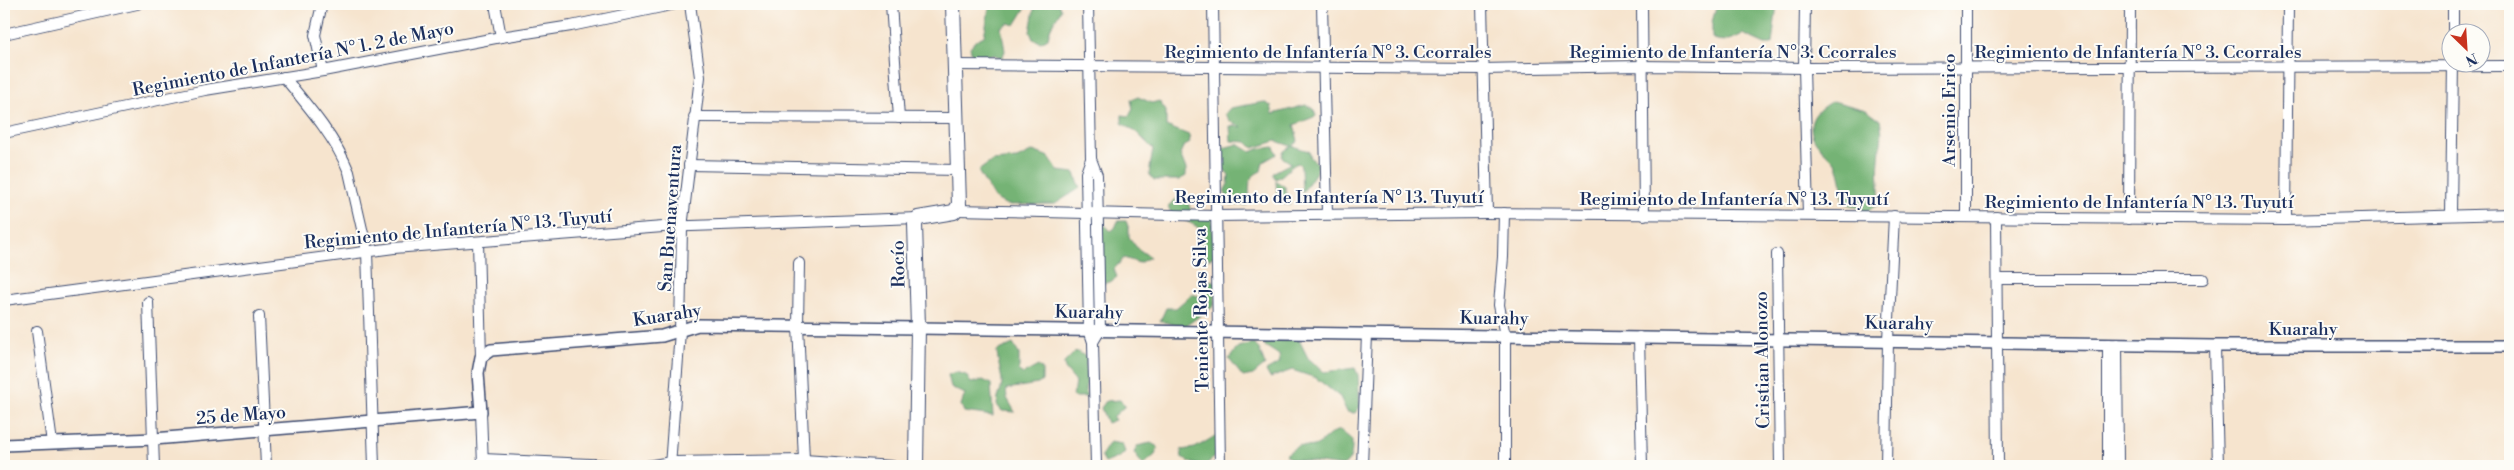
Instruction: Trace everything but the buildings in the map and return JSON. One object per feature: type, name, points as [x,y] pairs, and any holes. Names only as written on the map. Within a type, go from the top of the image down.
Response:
[{"type":"main road","points":[[953,4],[956,65],[957,210]]},
{"type":"main road","name":"Rocío","points":[[916,466],[918,327],[915,224],[918,218],[957,210]]},
{"type":"street","points":[[4,34],[137,4]]},
{"type":"street","points":[[322,4],[315,35],[322,71]]},
{"type":"street","points":[[495,4],[501,37]]},
{"type":"street","name":"Regimiento de Infantería N° 1. 2 de Mayo","points":[[4,133],[205,90],[571,26],[676,4]]},
{"type":"street","name":"San Buenaventura","points":[[670,464],[680,331],[682,228],[700,77],[690,4]]},
{"type":"street","points":[[891,4],[899,118]]},
{"type":"street","points":[[1088,4],[1091,159],[1097,175],[1099,213],[1093,342],[1096,466]]},
{"type":"street","name":"Teniente Rojas Silva","points":[[1213,4],[1220,466]]},
{"type":"street","points":[[1322,4],[1327,214]]},
{"type":"street","points":[[1482,4],[1482,69],[1487,213]]},
{"type":"street","points":[[1642,4],[1641,66],[1644,215]]},
{"type":"street","points":[[1805,4],[1804,68],[1808,215]]},
{"type":"street","name":"Arsenio Erico","points":[[1966,4],[1964,68],[1966,217]]},
{"type":"street","points":[[2129,219],[2130,4]]},
{"type":"street","points":[[2286,220],[2288,4]]},
{"type":"street","points":[[2453,4],[2453,22]]},
{"type":"street","name":"Regimiento de Infantería N° 3. Ccorrales","points":[[956,65],[1482,69],[1641,66],[2286,68],[2442,64]]},
{"type":"street","name":"Regimiento de Infantería N° 3. Ccorrales","points":[[2492,65],[2510,66]]},
{"type":"street","points":[[2451,214],[2453,72]]},
{"type":"street","points":[[284,77],[312,111],[345,161],[349,172],[367,250],[374,466]]},
{"type":"street","points":[[694,117],[957,118]]},
{"type":"street","points":[[1091,159],[1086,173],[1086,213],[1094,330]]},
{"type":"street","points":[[689,166],[958,170]]},
{"type":"street","name":"Regimiento de Infantería N° 13. Tuyutí","points":[[957,210],[1216,216],[1504,213],[2286,220],[2451,214],[2510,214]]},
{"type":"street","points":[[1504,213],[1504,257],[1499,305],[1505,336],[1505,466]]},
{"type":"street","points":[[1886,466],[1888,340],[1894,216]]},
{"type":"street","points":[[1996,217],[1998,466]]},
{"type":"street","name":"Regimiento de Infantería N° 13. Tuyutí","points":[[4,300],[367,250],[589,232],[918,218]]},
{"type":"street","points":[[478,242],[481,357],[478,372],[483,463],[633,466]]},
{"type":"street","name":"Cristian Alonozo","points":[[1777,254],[1780,466]]},
{"type":"street","points":[[799,263],[798,325],[804,460]]},
{"type":"street","points":[[1997,278],[2203,279]]},
{"type":"street","points":[[148,302],[154,466]]},
{"type":"street","points":[[259,316],[266,466]]},
{"type":"street","name":"Kuarahy","points":[[481,357],[491,350],[662,336],[698,325],[1779,338],[2215,346],[2510,346]]},
{"type":"street","points":[[37,331],[52,442]]},
{"type":"street","points":[[1362,466],[1367,334]]},
{"type":"street","points":[[1639,337],[1642,466]]},
{"type":"street","points":[[2108,466],[2112,344]]},
{"type":"street","points":[[2112,344],[2118,466]]},
{"type":"street","points":[[2215,346],[2218,466]]},
{"type":"street","name":"25 de Mayo","points":[[4,445],[154,439],[481,412]]},
{"type":"street","points":[[647,466],[804,460],[892,466]]},
{"type":"green space","points":[[990,4],[1028,4],[1015,25],[1008,23],[1001,27],[1005,51],[1002,58],[995,55],[972,55],[970,47],[976,40],[984,36]]},
{"type":"green space","points":[[1035,4],[1058,4],[1061,9],[1052,25],[1048,38],[1041,42],[1033,39],[1030,32]]},
{"type":"green space","points":[[1717,4],[1777,4],[1772,44],[1765,44],[1743,34],[1724,41],[1712,38],[1712,22]]},
{"type":"green space","points":[[1138,97],[1152,103],[1159,101],[1166,111],[1166,126],[1189,135],[1190,143],[1183,147],[1180,154],[1186,169],[1186,176],[1179,180],[1154,180],[1149,174],[1153,149],[1136,132],[1122,123],[1122,115],[1129,116],[1133,109],[1131,100]]},
{"type":"green space","points":[[1833,101],[1866,110],[1880,120],[1882,136],[1878,205],[1866,211],[1843,202],[1838,168],[1833,160],[1817,144],[1811,131],[1815,115]]},
{"type":"green space","points":[[1264,102],[1271,106],[1273,114],[1306,105],[1314,109],[1316,116],[1294,125],[1298,141],[1292,146],[1309,151],[1311,158],[1318,164],[1316,172],[1302,193],[1301,166],[1298,163],[1276,179],[1273,175],[1274,172],[1291,163],[1282,157],[1283,152],[1291,146],[1276,141],[1253,148],[1247,142],[1231,141],[1230,126],[1242,127],[1230,121],[1225,114],[1230,108]]},
{"type":"green space","points":[[1238,144],[1251,152],[1274,147],[1277,154],[1263,162],[1261,171],[1252,177],[1247,205],[1231,205],[1224,191],[1228,184],[1229,176],[1224,170],[1222,163],[1221,155],[1223,148]]},
{"type":"green space","points":[[1033,151],[1049,157],[1058,171],[1075,173],[1080,188],[1055,204],[1007,205],[994,198],[978,171],[992,161],[1017,159]]},
{"type":"green space","points":[[1276,181],[1285,187],[1290,205],[1281,204],[1277,198]]},
{"type":"green space","points":[[1179,197],[1187,200],[1191,211],[1212,217],[1215,256],[1208,259],[1205,256],[1199,229],[1196,226],[1171,213],[1168,206]]},
{"type":"green space","points":[[1118,221],[1126,221],[1129,237],[1137,248],[1150,257],[1139,263],[1124,258],[1114,269],[1117,277],[1110,282],[1103,283],[1094,270],[1104,256],[1101,249],[1092,243],[1091,231],[1105,225],[1111,231],[1115,228]]},
{"type":"green space","points":[[1210,280],[1217,282],[1214,306],[1184,327],[1160,321],[1166,308],[1176,308],[1192,294],[1203,298],[1206,295]]},
{"type":"green space","points":[[1297,336],[1308,358],[1324,372],[1355,368],[1358,375],[1360,407],[1355,413],[1347,412],[1340,397],[1316,378],[1292,370],[1270,378],[1266,371],[1280,363],[1279,355],[1265,346],[1265,338],[1280,340]]},
{"type":"green space","points":[[1253,343],[1259,349],[1265,365],[1253,375],[1243,377],[1229,359],[1238,347]]},
{"type":"green space","points":[[1013,344],[1019,354],[1019,371],[1023,374],[1038,366],[1042,369],[1042,381],[1038,384],[1006,389],[1007,398],[1015,412],[1002,411],[997,405],[1002,382],[997,351]]},
{"type":"green space","points":[[1076,351],[1087,357],[1085,389],[1087,397],[1073,397],[1075,381],[1065,369],[1064,363]]},
{"type":"green space","points":[[955,372],[966,375],[971,383],[983,380],[991,384],[993,416],[964,412],[961,405],[965,394],[951,387],[948,375]]},
{"type":"green space","points":[[1120,400],[1125,406],[1113,417],[1115,420],[1107,423],[1101,408],[1106,401]]},
{"type":"green space","points":[[1340,430],[1352,440],[1352,451],[1349,461],[1343,466],[1291,459],[1285,455],[1299,445],[1307,447],[1318,444],[1329,435]]},
{"type":"green space","points":[[1217,435],[1221,449],[1208,463],[1200,465],[1182,458],[1181,450],[1195,448]]},
{"type":"green space","points":[[1110,442],[1122,444],[1125,452],[1120,457],[1105,463],[1101,456]]},
{"type":"green space","points":[[1151,443],[1158,447],[1155,455],[1143,465],[1134,453],[1137,446]]}]
